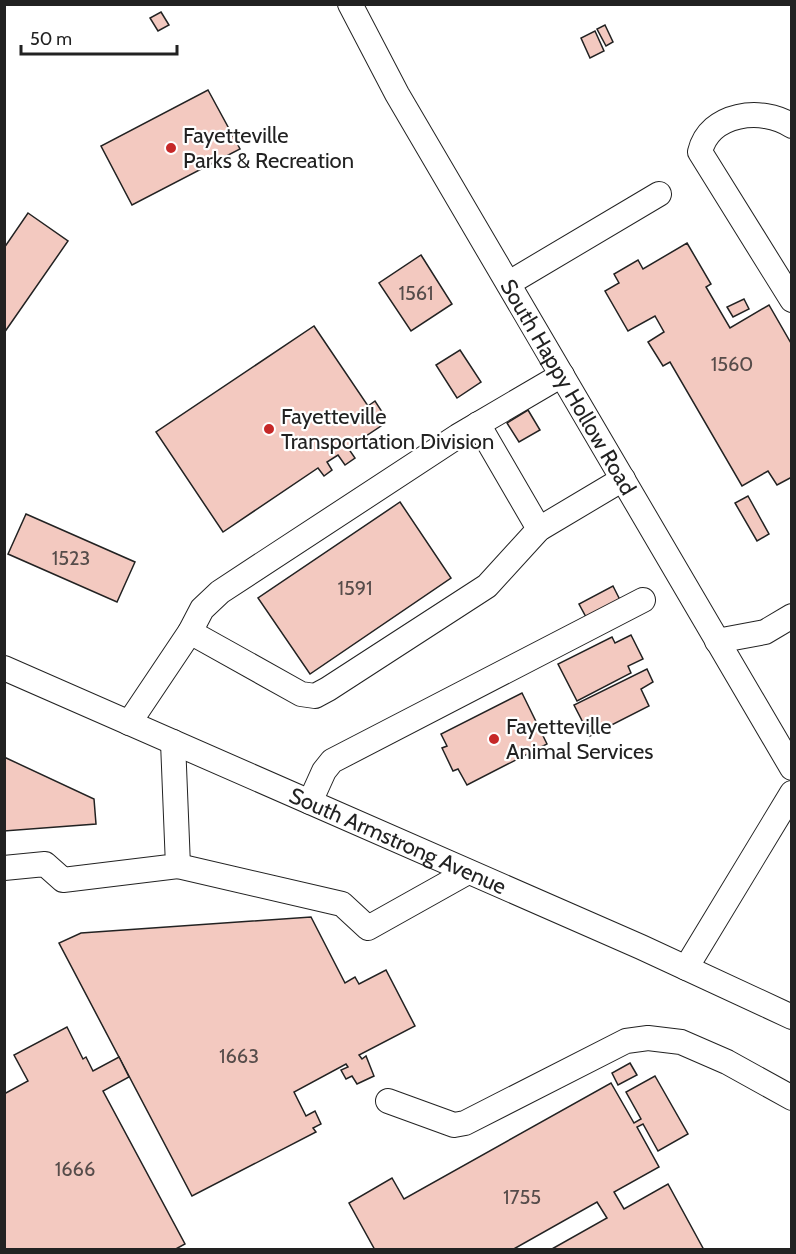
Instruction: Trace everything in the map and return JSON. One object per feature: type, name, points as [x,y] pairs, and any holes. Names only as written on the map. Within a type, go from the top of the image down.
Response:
[{"type":"street","name":"South Happy Hollow Road","points":[[350,4],[396,93],[792,768]]},
{"type":"street","points":[[792,126],[762,115],[738,115],[714,128],[702,141],[700,152],[792,300]]},
{"type":"street","points":[[509,283],[658,194]]},
{"type":"street","points":[[129,723],[190,632],[202,609],[220,592],[478,424],[562,375]]},
{"type":"street","points":[[478,424],[539,529]]},
{"type":"street","points":[[190,632],[301,693],[315,696],[487,586],[539,529],[623,479]]},
{"type":"street","points":[[310,802],[324,771],[332,761],[643,600]]},
{"type":"street","points":[[717,641],[765,632],[792,616]]},
{"type":"street","name":"South Armstrong Avenue","points":[[4,668],[686,968],[792,1017]]},
{"type":"street","points":[[173,742],[178,866]]},
{"type":"street","points":[[686,968],[792,793]]},
{"type":"street","points":[[4,868],[45,864],[63,880],[178,866],[342,904],[368,928],[468,872]]},
{"type":"street","points":[[388,1101],[454,1125],[465,1123],[626,1041],[648,1038],[681,1042],[727,1062],[792,1098]]},
{"type":"building","points":[[161,12],[169,25],[158,31],[150,18]]},
{"type":"building","points":[[605,25],[613,42],[606,46],[597,29]]},
{"type":"building","points":[[595,31],[604,51],[590,58],[581,38]]},
{"type":"building","name":"Fayetteville Parks & Recreation","points":[[208,90],[240,149],[132,205],[101,146]]},
{"type":"building","points":[[28,213],[68,241],[4,333],[4,248]]},
{"type":"building","points":[[687,243],[711,284],[706,287],[730,328],[769,305],[792,345],[792,477],[777,485],[768,471],[742,486],[670,362],[663,366],[648,342],[664,332],[655,316],[628,331],[605,291],[619,283],[614,274],[638,260],[643,269]]},
{"type":"building","points":[[421,255],[452,304],[411,331],[379,283]]},
{"type":"building","points":[[744,299],[749,309],[733,317],[727,307]]},
{"type":"building","name":"Fayetteville Transportation Division","points":[[314,326],[368,406],[375,401],[386,418],[379,422],[381,426],[348,448],[355,458],[345,465],[338,455],[327,462],[332,470],[324,476],[318,468],[223,532],[156,432]]},
{"type":"building","points":[[460,350],[481,382],[457,398],[436,365]]},
{"type":"building","points":[[528,410],[540,430],[519,442],[507,423]]},
{"type":"building","points":[[748,496],[769,534],[757,541],[735,503]]},
{"type":"building","points":[[400,502],[451,578],[310,674],[258,598]]},
{"type":"building","points":[[26,514],[135,562],[117,602],[8,554]]},
{"type":"building","points":[[613,586],[620,600],[586,617],[579,604]]},
{"type":"building","points":[[631,635],[643,659],[628,666],[631,673],[577,701],[558,664],[612,637],[615,643]]},
{"type":"building","points":[[647,669],[653,682],[641,689],[649,706],[590,736],[574,705]]},
{"type":"building","name":"Fayetteville Animal Services","points":[[522,693],[547,744],[467,785],[458,769],[453,771],[442,748],[447,746],[441,734]]},
{"type":"building","points":[[4,757],[94,799],[96,824],[4,831]]},
{"type":"building","points":[[311,917],[345,983],[355,977],[359,984],[386,970],[415,1026],[359,1055],[362,1059],[366,1056],[374,1076],[357,1084],[352,1076],[346,1079],[341,1070],[348,1067],[346,1064],[294,1092],[306,1116],[315,1111],[321,1124],[313,1128],[316,1132],[192,1196],[59,943],[81,933]]},
{"type":"building","points":[[67,1027],[83,1059],[86,1057],[93,1071],[119,1057],[129,1077],[103,1091],[185,1244],[174,1250],[4,1250],[4,1094],[28,1081],[14,1055]]},
{"type":"building","points":[[630,1063],[637,1075],[618,1085],[612,1073]]},
{"type":"building","points":[[655,1076],[688,1134],[658,1151],[643,1124],[637,1127],[659,1167],[614,1192],[624,1209],[668,1184],[704,1250],[550,1250],[607,1218],[597,1202],[512,1250],[375,1250],[349,1203],[392,1178],[404,1199],[611,1083],[634,1123],[641,1119],[626,1092]]},
{"type":"place","name":"Fayetteville Parks & Recreation","points":[[171,148]]},
{"type":"place","name":"Fayetteville Transportation Division","points":[[269,429]]},
{"type":"place","name":"Fayetteville Animal Services","points":[[494,739]]}]
